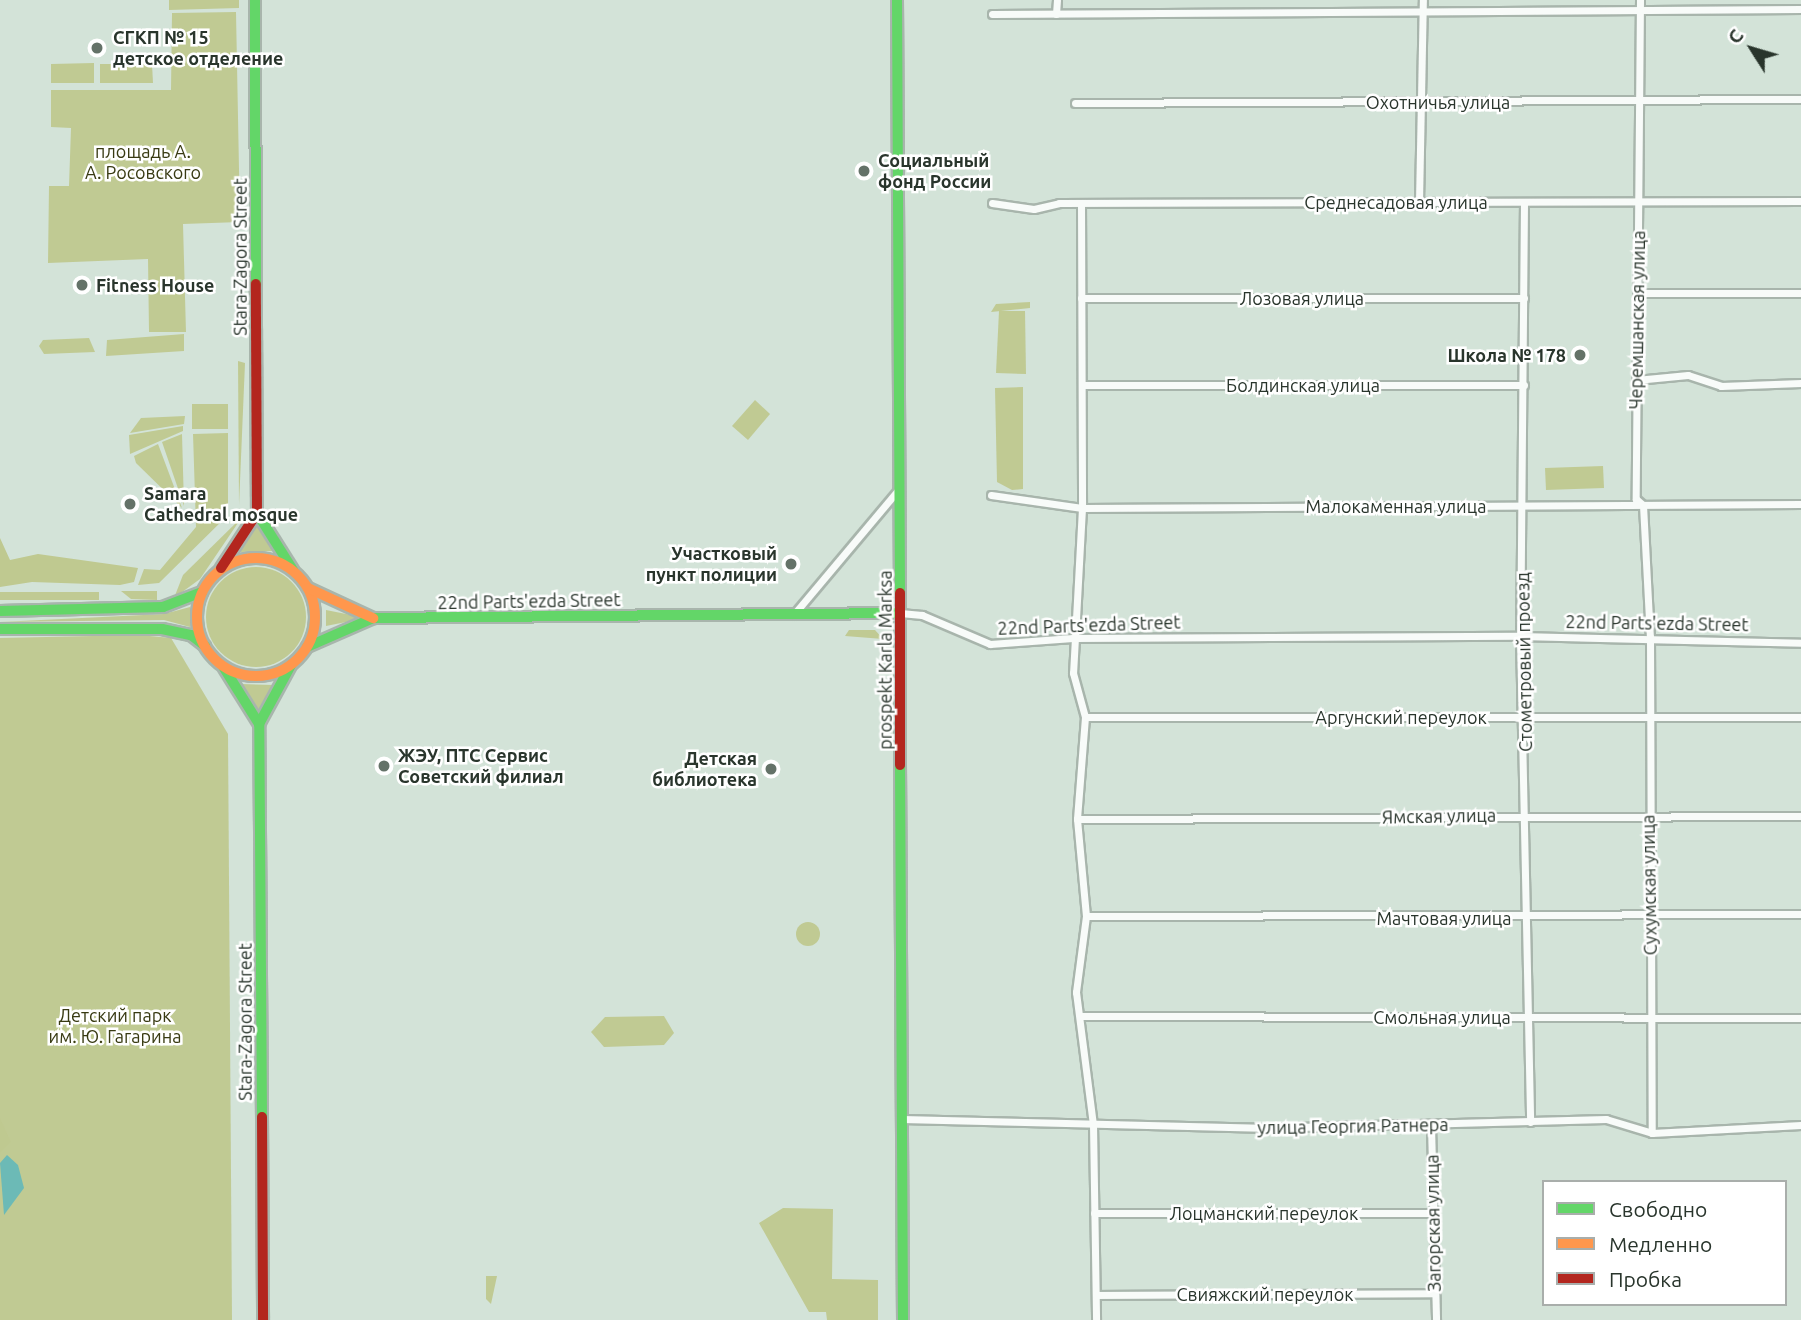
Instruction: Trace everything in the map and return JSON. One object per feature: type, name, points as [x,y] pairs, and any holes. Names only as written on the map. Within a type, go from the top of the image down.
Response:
[{"type":"street","name":"Stara-Zagora Street","points":[[255,0],[257,513]]},
{"type":"street","name":"prospekt Karla Marksa","points":[[897,0],[903,1320]]},
{"type":"street","points":[[1056,14],[1057,0]]},
{"type":"street","points":[[1419,202],[1423,0]]},
{"type":"street","name":"Черемшанская улица","points":[[1640,0],[1642,102],[1637,293],[1636,499],[1643,505],[1650,637]]},
{"type":"street","points":[[992,14],[1423,14],[1801,9]]},
{"type":"street","name":"Охотничья улица","points":[[1075,103],[1642,102],[1801,99]]},
{"type":"street","name":"Среднесадовая улица","points":[[992,203],[1034,209],[1081,203],[1801,201]]},
{"type":"street","name":"Стометровый проезд","points":[[1524,202],[1520,636],[1526,718],[1525,918],[1530,1018],[1530,1122]]},
{"type":"street","points":[[1081,203],[1082,508],[1073,673],[1085,717],[1077,819],[1086,916],[1076,992],[1082,1016],[1093,1124],[1096,1320]]},
{"type":"street","points":[[1637,293],[1801,293]]},
{"type":"street","name":"Лозовая улица","points":[[1081,298],[1524,298]]},
{"type":"street","points":[[1636,380],[1688,375],[1721,386],[1801,383]]},
{"type":"street","name":"Болдинская улица","points":[[1082,385],[1524,385]]},
{"type":"street","points":[[794,614],[900,489]]},
{"type":"street","name":"Малокаменная улица","points":[[991,495],[1082,508],[1801,504]]},
{"type":"street","points":[[0,611],[163,607],[202,592],[257,513],[308,589],[314,608],[307,648]]},
{"type":"street","points":[[221,568],[257,558],[295,573]]},
{"type":"street","name":"22nd Parts'ezda Street","points":[[308,589],[373,618],[900,614],[926,616],[990,644],[1073,638],[1520,636],[1650,637],[1801,643]]},
{"type":"street","points":[[202,592],[198,627],[205,647]]},
{"type":"street","points":[[224,668],[251,677],[291,665],[307,648],[373,618]]},
{"type":"street","points":[[0,629],[162,629],[191,635],[224,668],[259,724]]},
{"type":"street","name":"Сухумская улица","points":[[1650,637],[1647,817],[1651,918],[1652,1133]]},
{"type":"street","name":"Stara-Zagora Street","points":[[263,1320],[259,724],[291,665]]},
{"type":"street","name":"Аргунский переулок","points":[[1085,717],[1801,717]]},
{"type":"street","name":"Ямская улица","points":[[1077,819],[1526,815],[1801,816]]},
{"type":"street","name":"Мачтовая улица","points":[[1086,916],[1651,918],[1801,914]]},
{"type":"street","name":"Смольная улица","points":[[1082,1016],[1801,1018]]},
{"type":"street","name":"улица Георгия Ратнера","points":[[902,1119],[1093,1124],[1431,1126],[1606,1119],[1652,1133],[1801,1125]]},
{"type":"street","name":"Загорская улица","points":[[1431,1126],[1436,1320]]},
{"type":"street","name":"Лоцманский переулок","points":[[1094,1213],[1433,1213]]},
{"type":"street","name":"Свияжский переулок","points":[[1096,1296],[1435,1293]]},
{"type":"green space","points":[[169,0],[239,0],[239,8],[169,10]]},
{"type":"green space","name":"площадь А. А. Росовского","points":[[236,12],[240,222],[183,224],[186,332],[149,332],[148,259],[48,263],[49,186],[69,186],[71,128],[51,127],[51,90],[171,90],[172,13]]},
{"type":"green space","points":[[94,63],[94,83],[51,83],[51,64]]},
{"type":"green space","points":[[100,64],[152,64],[153,83],[100,83]]},
{"type":"green space","points":[[1030,302],[1030,308],[991,312],[996,304]]},
{"type":"green space","points":[[999,311],[1025,311],[1026,374],[996,373]]},
{"type":"green space","points":[[184,334],[184,351],[106,356],[107,340]]},
{"type":"green space","points":[[89,338],[95,352],[44,354],[39,346],[43,340]]},
{"type":"green space","points":[[238,361],[245,363],[239,505]]},
{"type":"green space","points":[[1023,387],[1023,489],[1012,490],[997,482],[995,388]]},
{"type":"green space","points":[[755,400],[770,414],[748,440],[732,426]]},
{"type":"green space","points":[[192,404],[228,404],[228,429],[192,429]]},
{"type":"green space","points":[[185,416],[184,424],[130,433],[141,418]]},
{"type":"green space","points":[[183,426],[183,431],[130,454],[129,435]]},
{"type":"green space","points":[[228,433],[228,515],[159,583],[138,585],[144,569],[160,570],[196,527],[193,434]]},
{"type":"green space","points":[[182,434],[184,506],[162,442]]},
{"type":"green space","points":[[158,444],[182,508],[136,463],[134,456]]},
{"type":"green space","points":[[1603,466],[1604,488],[1546,490],[1545,468]]},
{"type":"green space","points":[[242,517],[200,579],[174,598],[183,575]]},
{"type":"green space","points":[[257,521],[274,551],[240,552],[251,535]]},
{"type":"green space","points":[[0,538],[10,560],[38,554],[138,568],[134,582],[120,585],[32,582],[0,587]]},
{"type":"green space","points":[[256,567],[275,571],[291,582],[302,598],[306,617],[302,636],[291,652],[275,663],[256,667],[237,663],[221,652],[210,636],[206,617],[210,598],[221,582],[237,571]]},
{"type":"green space","points":[[121,591],[157,591],[157,600],[131,599]]},
{"type":"green space","points":[[0,592],[99,592],[99,600],[0,600]]},
{"type":"green space","points":[[190,607],[190,627],[164,620],[0,622],[164,614]]},
{"type":"green space","points":[[326,610],[356,616],[356,620],[326,626]]},
{"type":"green space","points":[[849,630],[875,630],[883,639],[845,636]]},
{"type":"green space","name":"Детский парк им. Ю. Гагарина","points":[[139,635],[171,638],[228,734],[232,1320],[0,1320],[0,638]]},
{"type":"green space","points":[[241,684],[273,685],[259,716],[253,703]]},
{"type":"green space","points":[[808,922],[817,925],[820,934],[817,943],[808,946],[799,943],[796,934],[799,925]]},
{"type":"green space","points":[[664,1016],[674,1033],[664,1045],[604,1047],[591,1032],[605,1017]]},
{"type":"green space","points":[[0,1118],[11,1142],[0,1153]]},
{"type":"green space","points":[[783,1208],[833,1209],[832,1279],[878,1280],[878,1320],[827,1320],[826,1312],[809,1312],[759,1223]]},
{"type":"green space","points":[[486,1276],[497,1276],[491,1304],[486,1299]]},
{"type":"water","points":[[7,1155],[18,1165],[24,1188],[4,1215],[0,1163]]},
{"type":"traffic: fast","points":[[255,0],[256,284]]},
{"type":"traffic: fast","points":[[897,0],[900,593]]},
{"type":"traffic: fast","points":[[257,513],[293,570]]},
{"type":"traffic: fast","points":[[0,611],[163,607],[202,592]]},
{"type":"traffic: fast","points":[[307,647],[373,618],[900,613]]},
{"type":"traffic: fast","points":[[0,629],[162,629],[191,635],[205,646]]},
{"type":"traffic: fast","points":[[262,1117],[259,724],[291,665]]},
{"type":"traffic: fast","points":[[224,668],[259,724]]},
{"type":"traffic: fast","points":[[900,765],[903,1320]]},
{"type":"traffic: slow","points":[[256,558],[267,559],[289,568],[305,584],[314,606],[315,617],[314,628],[305,650],[289,666],[267,675],[256,676],[245,675],[223,666],[207,650],[198,628],[197,617],[198,606],[207,584],[223,568],[245,559],[256,558]]},
{"type":"traffic: slow","points":[[308,588],[373,618]]},
{"type":"traffic: jam","points":[[221,568],[257,513],[256,284]]},
{"type":"traffic: jam","points":[[900,593],[900,765]]},
{"type":"traffic: jam","points":[[262,1117],[263,1320]]},
{"type":"place","name":"СГКП № 15 детское отделение","points":[[97,48]]},
{"type":"place","name":"Социальный фонд России","points":[[864,171]]},
{"type":"place","name":"Fitness House","points":[[82,285]]},
{"type":"place","name":"Школа № 178","points":[[1580,355]]},
{"type":"place","name":"Samara Cathedral mosque","points":[[130,504]]},
{"type":"place","name":"Участковый пункт полиции","points":[[791,564]]},
{"type":"place","name":"ЖЭУ, ПТС Сервис Советский филиал","points":[[384,766]]},
{"type":"place","name":"Детская библиотека","points":[[771,769]]}]
